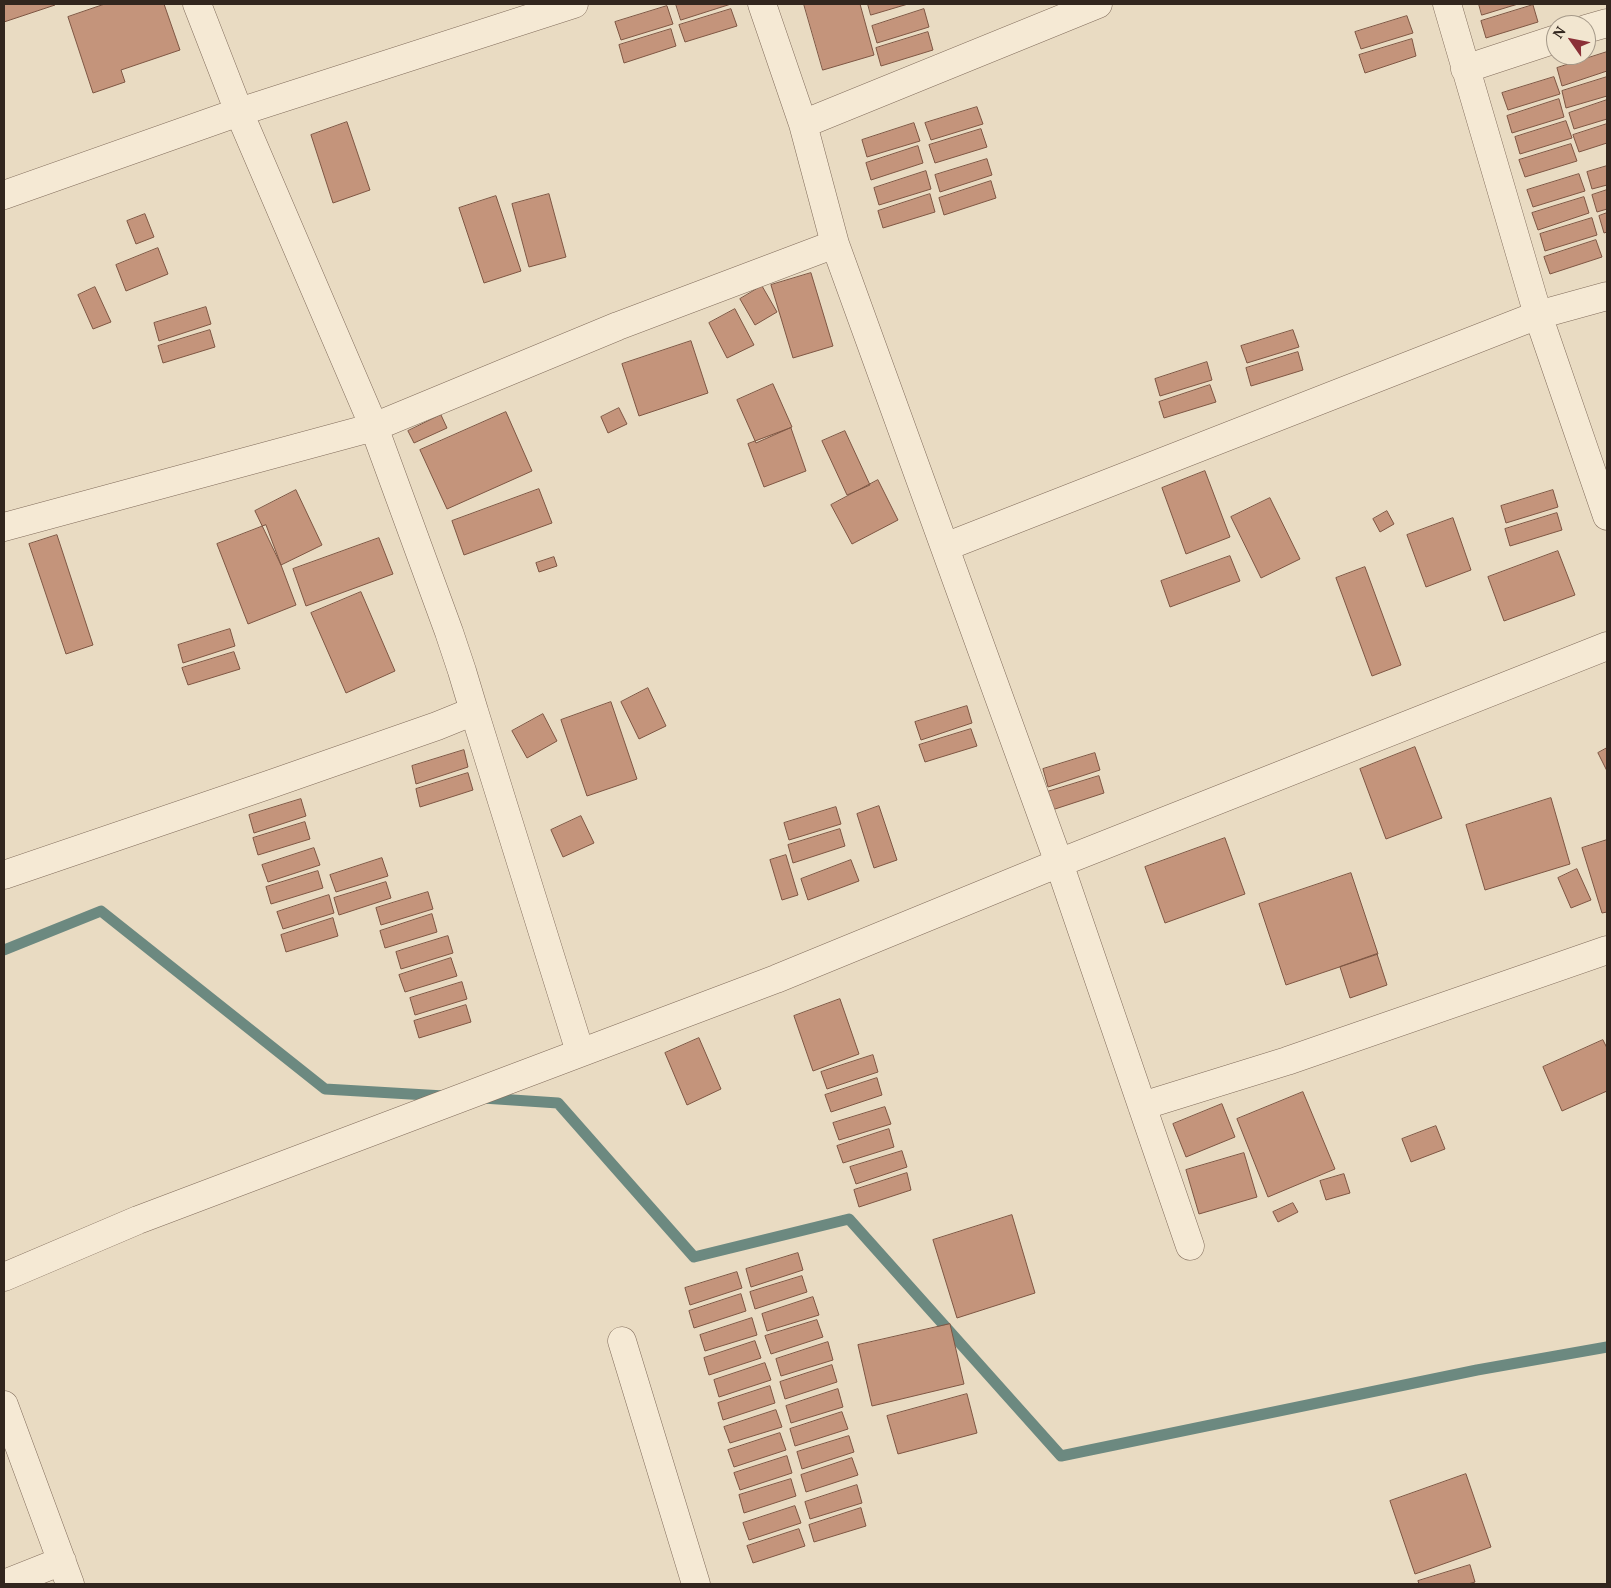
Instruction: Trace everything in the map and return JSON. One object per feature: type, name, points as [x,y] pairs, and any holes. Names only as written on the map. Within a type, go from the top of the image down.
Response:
[{"type":"street","points":[[198,4],[239,112],[374,427],[449,632],[580,1052]]},
{"type":"street","points":[[4,195],[239,112],[574,4]]},
{"type":"street","points":[[762,4],[803,124],[835,244],[1059,863],[1190,1246]]},
{"type":"street","points":[[803,124],[1098,4]]},
{"type":"street","points":[[1447,4],[1538,315],[1607,516]]},
{"type":"street","points":[[1465,68],[1546,42]]},
{"type":"street","points":[[4,527],[374,427],[618,326],[835,244]]},
{"type":"street","points":[[944,547],[1538,315],[1607,296]]},
{"type":"street","points":[[4,1276],[138,1220],[776,979],[1059,863],[1607,646]]},
{"type":"street","points":[[4,875],[280,781],[437,726],[474,711]]},
{"type":"street","points":[[1142,1106],[1287,1061],[1607,950]]},
{"type":"street","points":[[622,1342],[696,1584]]},
{"type":"street","points":[[4,1405],[66,1573],[4,1584]]},
{"type":"building","points":[[4,4],[55,4],[55,5],[4,22]]},
{"type":"building","points":[[105,4],[164,4],[180,50],[121,70],[125,82],[93,93],[68,17]]},
{"type":"building","points":[[676,4],[731,4],[681,20]]},
{"type":"building","points":[[804,4],[860,4],[874,55],[823,70]]},
{"type":"building","points":[[868,4],[908,4],[871,15]]},
{"type":"building","points":[[1479,4],[1518,4],[1482,15]]},
{"type":"building","points":[[1533,5],[1538,22],[1486,38],[1481,21]]},
{"type":"building","points":[[667,6],[673,24],[621,40],[615,22]]},
{"type":"building","points":[[731,9],[737,26],[685,42],[679,25]]},
{"type":"building","points":[[924,9],[929,27],[877,43],[872,26]]},
{"type":"building","points":[[1407,16],[1413,33],[1361,49],[1355,32]]},
{"type":"building","points":[[671,29],[676,46],[624,63],[619,45]]},
{"type":"building","points":[[928,32],[933,50],[881,66],[876,48]]},
{"type":"building","points":[[1412,39],[1416,56],[1365,73],[1359,55]]},
{"type":"building","points":[[1607,52],[1607,71],[1562,86],[1557,68],[1566,65],[1596,65],[1596,56]]},
{"type":"building","points":[[1554,77],[1560,94],[1508,110],[1502,93]]},
{"type":"building","points":[[1607,77],[1607,96],[1566,108],[1562,91]]},
{"type":"building","points":[[1559,99],[1564,117],[1512,133],[1507,116]]},
{"type":"building","points":[[1607,100],[1607,119],[1574,129],[1569,113]]},
{"type":"building","points":[[977,107],[983,124],[931,140],[925,123]]},
{"type":"building","points":[[1566,121],[1572,138],[1520,154],[1515,137]]},
{"type":"building","points":[[347,122],[370,190],[333,203],[311,135]]},
{"type":"building","points":[[914,123],[920,141],[867,157],[862,140]]},
{"type":"building","points":[[1607,124],[1607,143],[1579,152],[1573,135]]},
{"type":"building","points":[[981,129],[987,147],[935,163],[929,145]]},
{"type":"building","points":[[1571,144],[1577,161],[1525,177],[1519,160]]},
{"type":"building","points":[[918,146],[923,163],[871,180],[866,163]]},
{"type":"building","points":[[987,159],[992,175],[940,192],[935,175]]},
{"type":"building","points":[[1607,166],[1607,185],[1592,189],[1587,172]]},
{"type":"building","points":[[926,171],[931,189],[879,205],[874,188]]},
{"type":"building","points":[[1579,174],[1585,191],[1533,207],[1527,190]]},
{"type":"building","points":[[991,181],[996,198],[944,215],[939,198]]},
{"type":"building","points":[[1607,190],[1607,209],[1597,212],[1592,195]]},
{"type":"building","points":[[549,194],[566,257],[529,267],[512,204]]},
{"type":"building","points":[[930,194],[935,212],[883,228],[878,211]]},
{"type":"building","points":[[496,196],[521,271],[484,283],[459,208]]},
{"type":"building","points":[[1584,197],[1589,213],[1538,230],[1532,213]]},
{"type":"building","points":[[1607,213],[1607,232],[1604,233],[1599,216]]},
{"type":"building","points":[[145,214],[154,237],[136,244],[127,221]]},
{"type":"building","points":[[1592,218],[1597,235],[1545,251],[1540,234]]},
{"type":"building","points":[[1596,240],[1602,257],[1550,274],[1544,257]]},
{"type":"building","points":[[158,248],[168,274],[126,291],[116,265]]},
{"type":"building","points":[[811,273],[833,346],[793,358],[771,285]]},
{"type":"building","points":[[762,286],[777,312],[755,325],[740,299]]},
{"type":"building","points":[[95,287],[111,322],[93,329],[78,295]]},
{"type":"building","points":[[206,307],[211,324],[159,341],[154,323]]},
{"type":"building","points":[[735,309],[754,345],[727,358],[709,323]]},
{"type":"building","points":[[210,330],[215,347],[163,363],[158,346]]},
{"type":"building","points":[[1293,330],[1299,347],[1247,363],[1241,346]]},
{"type":"building","points":[[691,341],[708,393],[639,416],[622,364]]},
{"type":"building","points":[[1298,352],[1303,370],[1251,386],[1246,368]]},
{"type":"building","points":[[1207,362],[1212,380],[1160,396],[1155,379]]},
{"type":"building","points":[[773,384],[792,427],[756,443],[737,400]]},
{"type":"building","points":[[1210,385],[1216,402],[1164,418],[1159,402]]},
{"type":"building","points":[[619,408],[627,424],[608,433],[601,417]]},
{"type":"building","points":[[506,412],[532,471],[447,509],[420,450]]},
{"type":"building","points":[[441,415],[447,428],[414,443],[408,431]]},
{"type":"building","points":[[791,428],[806,471],[764,487],[748,444]]},
{"type":"building","points":[[845,431],[870,485],[847,495],[822,441]]},
{"type":"building","points":[[1205,471],[1230,537],[1186,554],[1162,488]]},
{"type":"building","points":[[878,480],[898,520],[852,544],[831,505]]},
{"type":"building","points":[[539,489],[552,523],[464,555],[452,521]]},
{"type":"building","points":[[296,490],[322,545],[281,565],[255,511]]},
{"type":"building","points":[[1553,490],[1558,507],[1506,523],[1501,506]]},
{"type":"building","points":[[1270,498],[1300,559],[1261,578],[1231,517]]},
{"type":"building","points":[[1387,511],[1394,524],[1380,532],[1373,519]]},
{"type":"building","points":[[1557,513],[1562,530],[1510,546],[1505,529]]},
{"type":"building","points":[[1453,518],[1471,570],[1426,587],[1407,535]]},
{"type":"building","points":[[266,525],[296,605],[248,624],[217,544]]},
{"type":"building","points":[[57,535],[93,645],[66,654],[29,544]]},
{"type":"building","points":[[379,538],[393,574],[306,606],[293,569]]},
{"type":"building","points":[[1558,551],[1575,595],[1504,621],[1488,577]]},
{"type":"building","points":[[1230,556],[1240,581],[1170,607],[1161,581]]},
{"type":"building","points":[[554,557],[557,566],[539,572],[536,563]]},
{"type":"building","points":[[1365,567],[1401,665],[1372,676],[1336,578]]},
{"type":"building","points":[[361,592],[395,671],[346,693],[311,613]]},
{"type":"building","points":[[230,629],[235,646],[183,663],[178,645]]},
{"type":"building","points":[[234,652],[240,669],[188,685],[182,668]]},
{"type":"building","points":[[648,688],[666,726],[639,739],[621,702]]},
{"type":"building","points":[[611,702],[637,779],[587,796],[561,720]]},
{"type":"building","points":[[967,706],[972,723],[921,740],[915,722]]},
{"type":"building","points":[[543,714],[557,741],[527,758],[512,731]]},
{"type":"building","points":[[971,729],[977,746],[925,762],[919,745]]},
{"type":"building","points":[[1415,747],[1442,818],[1386,839],[1360,769]]},
{"type":"building","points":[[1607,748],[1607,771],[1598,753]]},
{"type":"building","points":[[464,750],[468,767],[416,784],[412,766]]},
{"type":"building","points":[[1095,753],[1100,770],[1048,787],[1043,769]]},
{"type":"building","points":[[468,773],[473,790],[420,807],[416,789]]},
{"type":"building","points":[[1099,776],[1104,793],[1052,810],[1047,792]]},
{"type":"building","points":[[1551,798],[1570,864],[1485,890],[1466,825]]},
{"type":"building","points":[[301,799],[306,816],[254,833],[249,815]]},
{"type":"building","points":[[879,806],[897,860],[874,868],[857,814]]},
{"type":"building","points":[[836,807],[841,824],[789,840],[784,823]]},
{"type":"building","points":[[581,816],[594,843],[563,857],[551,830]]},
{"type":"building","points":[[305,822],[310,839],[258,855],[253,838]]},
{"type":"building","points":[[840,829],[845,846],[793,863],[788,845]]},
{"type":"building","points":[[1225,838],[1245,894],[1165,923],[1145,867]]},
{"type":"building","points":[[1607,840],[1607,912],[1602,913],[1582,848]]},
{"type":"building","points":[[314,848],[320,865],[268,882],[262,865]]},
{"type":"building","points":[[786,855],[798,895],[782,900],[770,860]]},
{"type":"building","points":[[382,858],[388,876],[336,892],[330,875]]},
{"type":"building","points":[[851,860],[859,881],[808,900],[801,879]]},
{"type":"building","points":[[1577,869],[1591,900],[1571,908],[1558,878]]},
{"type":"building","points":[[318,871],[323,888],[271,904],[266,887]]},
{"type":"building","points":[[1351,873],[1378,954],[1286,985],[1259,904]]},
{"type":"building","points":[[386,882],[391,898],[339,915],[334,898]]},
{"type":"building","points":[[428,892],[433,909],[381,925],[376,908]]},
{"type":"building","points":[[329,895],[334,913],[283,929],[277,912]]},
{"type":"building","points":[[432,914],[437,932],[385,948],[380,931]]},
{"type":"building","points":[[333,918],[338,936],[286,952],[281,935]]},
{"type":"building","points":[[448,936],[453,953],[401,969],[396,952]]},
{"type":"building","points":[[1377,954],[1387,985],[1350,998],[1340,967]]},
{"type":"building","points":[[451,958],[457,976],[405,992],[399,975]]},
{"type":"building","points":[[462,982],[467,999],[415,1015],[410,998]]},
{"type":"building","points":[[840,999],[859,1054],[813,1071],[794,1016]]},
{"type":"building","points":[[466,1005],[471,1022],[419,1038],[414,1021]]},
{"type":"building","points":[[699,1038],[721,1089],[687,1105],[665,1053]]},
{"type":"building","points":[[1603,1040],[1607,1048],[1607,1091],[1562,1111],[1543,1067]]},
{"type":"building","points":[[873,1055],[878,1072],[827,1089],[821,1072]]},
{"type":"building","points":[[877,1078],[882,1095],[831,1112],[825,1095]]},
{"type":"building","points":[[1303,1092],[1335,1169],[1268,1197],[1237,1119]]},
{"type":"building","points":[[1222,1104],[1235,1137],[1186,1157],[1173,1124]]},
{"type":"building","points":[[885,1107],[891,1124],[839,1140],[833,1123]]},
{"type":"building","points":[[1436,1126],[1445,1149],[1411,1162],[1402,1139]]},
{"type":"building","points":[[889,1129],[894,1147],[843,1163],[837,1146]]},
{"type":"building","points":[[902,1151],[907,1167],[856,1184],[850,1167]]},
{"type":"building","points":[[1244,1153],[1257,1197],[1199,1214],[1186,1170]]},
{"type":"building","points":[[907,1173],[911,1190],[859,1207],[854,1190]]},
{"type":"building","points":[[1344,1174],[1350,1193],[1326,1200],[1320,1181]]},
{"type":"building","points":[[1293,1203],[1298,1212],[1278,1222],[1273,1212]]},
{"type":"building","points":[[1012,1215],[1035,1293],[957,1318],[933,1240]]},
{"type":"building","points":[[798,1253],[803,1270],[751,1287],[746,1269]]},
{"type":"building","points":[[737,1272],[742,1288],[690,1305],[685,1288]]},
{"type":"building","points":[[802,1276],[807,1292],[755,1309],[750,1292]]},
{"type":"building","points":[[741,1294],[746,1311],[694,1328],[689,1311]]},
{"type":"building","points":[[813,1297],[819,1315],[767,1331],[762,1314]]},
{"type":"building","points":[[752,1318],[757,1335],[705,1351],[700,1335]]},
{"type":"building","points":[[817,1320],[823,1337],[771,1354],[765,1336]]},
{"type":"building","points":[[950,1324],[964,1384],[872,1406],[858,1345]]},
{"type":"building","points":[[755,1341],[761,1358],[709,1375],[704,1358]]},
{"type":"building","points":[[828,1342],[833,1360],[781,1376],[776,1359]]},
{"type":"building","points":[[765,1363],[771,1380],[719,1397],[714,1380]]},
{"type":"building","points":[[832,1365],[837,1382],[785,1399],[780,1382]]},
{"type":"building","points":[[770,1386],[775,1403],[723,1420],[718,1403]]},
{"type":"building","points":[[838,1389],[843,1407],[791,1423],[786,1406]]},
{"type":"building","points":[[967,1394],[977,1433],[898,1454],[887,1416]]},
{"type":"building","points":[[776,1410],[782,1427],[730,1443],[724,1427]]},
{"type":"building","points":[[842,1412],[848,1429],[795,1446],[790,1429]]},
{"type":"building","points":[[780,1433],[786,1450],[734,1467],[728,1450]]},
{"type":"building","points":[[849,1436],[854,1452],[802,1469],[797,1452]]},
{"type":"building","points":[[787,1456],[792,1473],[740,1490],[734,1473]]},
{"type":"building","points":[[852,1458],[858,1475],[806,1492],[801,1475]]},
{"type":"building","points":[[1466,1474],[1491,1547],[1415,1574],[1390,1501]]},
{"type":"building","points":[[791,1479],[796,1496],[744,1513],[739,1495]]},
{"type":"building","points":[[857,1485],[862,1503],[810,1519],[805,1502]]},
{"type":"building","points":[[795,1506],[801,1523],[749,1540],[743,1523]]},
{"type":"building","points":[[861,1508],[866,1526],[814,1542],[809,1525]]},
{"type":"building","points":[[799,1529],[805,1546],[753,1563],[747,1546]]},
{"type":"building","points":[[1470,1565],[1475,1582],[1468,1584],[1419,1584],[1418,1581]]},
{"type":"waterway","points":[[4,950],[101,911],[325,1089],[444,1096]]},
{"type":"waterway","points":[[483,1098],[558,1103],[694,1257],[849,1219],[1061,1456],[1477,1370],[1607,1347]]}]
